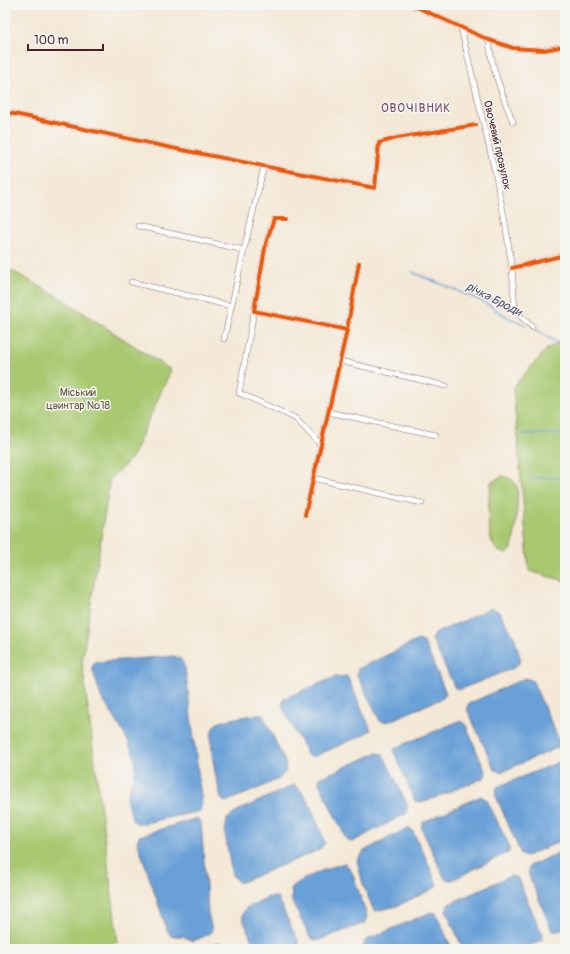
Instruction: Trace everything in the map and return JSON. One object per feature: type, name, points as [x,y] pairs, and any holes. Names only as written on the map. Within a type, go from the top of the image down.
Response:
[{"type":"street","points":[[412,5],[489,40],[513,48],[544,50],[565,46]]},
{"type":"street","name":"Овочевий провулок","points":[[461,28],[496,176],[512,268],[515,310],[532,327]]},
{"type":"street","points":[[489,40],[490,52],[496,75],[513,122]]},
{"type":"street","points":[[5,112],[375,188],[379,143],[397,138],[476,124]]},
{"type":"street","points":[[224,339],[264,166]]},
{"type":"street","points":[[287,219],[274,219],[266,243],[240,392],[295,418],[321,445]]},
{"type":"street","points":[[138,226],[244,250]]},
{"type":"street","points":[[512,268],[565,255]]},
{"type":"street","points":[[305,515],[347,330],[359,263]]},
{"type":"street","points":[[131,282],[232,306]]},
{"type":"street","points":[[254,311],[347,330]]},
{"type":"street","points":[[340,361],[446,386]]},
{"type":"street","points":[[328,412],[436,435]]},
{"type":"street","points":[[313,478],[422,503]]},
{"type":"green space","name":"Міський цвинтар №18","points":[[5,267],[59,297],[171,370],[131,459],[110,479],[82,662],[118,942],[97,949],[5,949]]},
{"type":"green space","points":[[565,340],[565,581],[529,571],[513,387],[548,348]]},
{"type":"green space","points":[[503,476],[513,481],[517,487],[513,543],[511,549],[506,554],[498,551],[493,545],[488,518],[491,482]]},
{"type":"water","points":[[491,608],[498,611],[514,636],[521,660],[516,667],[461,689],[455,688],[432,639],[434,634]]},
{"type":"water","points":[[418,640],[424,642],[446,693],[443,698],[387,722],[380,721],[357,675],[358,669]]},
{"type":"water","points":[[174,656],[181,659],[185,668],[202,804],[200,811],[140,824],[133,821],[126,798],[135,773],[135,759],[129,743],[101,697],[92,667],[95,662]]},
{"type":"water","points":[[347,676],[371,730],[361,736],[313,757],[308,756],[283,708],[283,699],[335,677]]},
{"type":"water","points":[[525,678],[532,680],[560,742],[557,748],[501,772],[495,770],[467,709],[468,704]]},
{"type":"water","points":[[263,715],[285,762],[286,771],[279,779],[225,802],[221,799],[213,760],[211,738],[213,729],[216,724],[223,721]]},
{"type":"water","points":[[459,721],[465,723],[486,773],[484,778],[422,803],[415,801],[394,752],[395,748]]},
{"type":"water","points":[[376,753],[383,754],[407,804],[407,813],[352,842],[346,839],[319,783],[320,778]]},
{"type":"water","points":[[561,761],[565,762],[565,839],[527,856],[521,854],[495,794],[497,787]]},
{"type":"water","points":[[294,785],[305,796],[309,803],[325,843],[319,850],[239,883],[232,875],[225,834],[227,819],[239,810]]},
{"type":"water","points":[[481,796],[487,800],[509,845],[509,852],[452,880],[445,879],[421,827],[423,822]]},
{"type":"water","points":[[197,818],[201,823],[208,913],[212,930],[210,934],[193,941],[183,936],[171,936],[167,930],[137,841],[139,836]]},
{"type":"water","points":[[407,828],[412,830],[437,885],[433,889],[397,906],[376,911],[373,909],[363,884],[357,861],[364,851]]},
{"type":"water","points":[[565,850],[565,928],[559,931],[552,931],[528,873],[529,866]]},
{"type":"water","points":[[345,863],[352,872],[367,916],[365,923],[316,941],[310,937],[292,902],[291,887],[317,873]]},
{"type":"water","points":[[510,876],[517,877],[543,936],[542,940],[522,949],[463,949],[446,910],[449,904]]},
{"type":"water","points":[[268,897],[277,897],[298,941],[300,949],[258,949],[251,939],[242,916],[246,908]]},
{"type":"water","points":[[431,912],[436,913],[452,949],[364,949],[363,947],[366,940]]},
{"type":"water","points":[[219,942],[223,949],[202,949],[203,948]]},
{"type":"waterway","name":"річка Броди","points":[[412,272],[482,301],[509,318],[526,325]]},
{"type":"waterway","name":"річка Броди","points":[[534,328],[565,348]]},
{"type":"waterway","points":[[522,434],[565,434]]},
{"type":"waterway","points":[[530,478],[565,478]]},
{"type":"cycle path","points":[[412,5],[489,40],[513,48],[544,50],[565,46]]},
{"type":"cycle path","points":[[5,112],[172,148],[375,188],[379,143],[397,138],[476,125]]},
{"type":"cycle path","points":[[287,219],[274,219],[266,243],[254,311],[347,330],[359,263]]},
{"type":"cycle path","points":[[512,268],[565,255]]},
{"type":"cycle path","points":[[305,515],[347,330]]},
{"type":"district","name":"ОВОЧІВНИК","points":[[416,108]]}]
